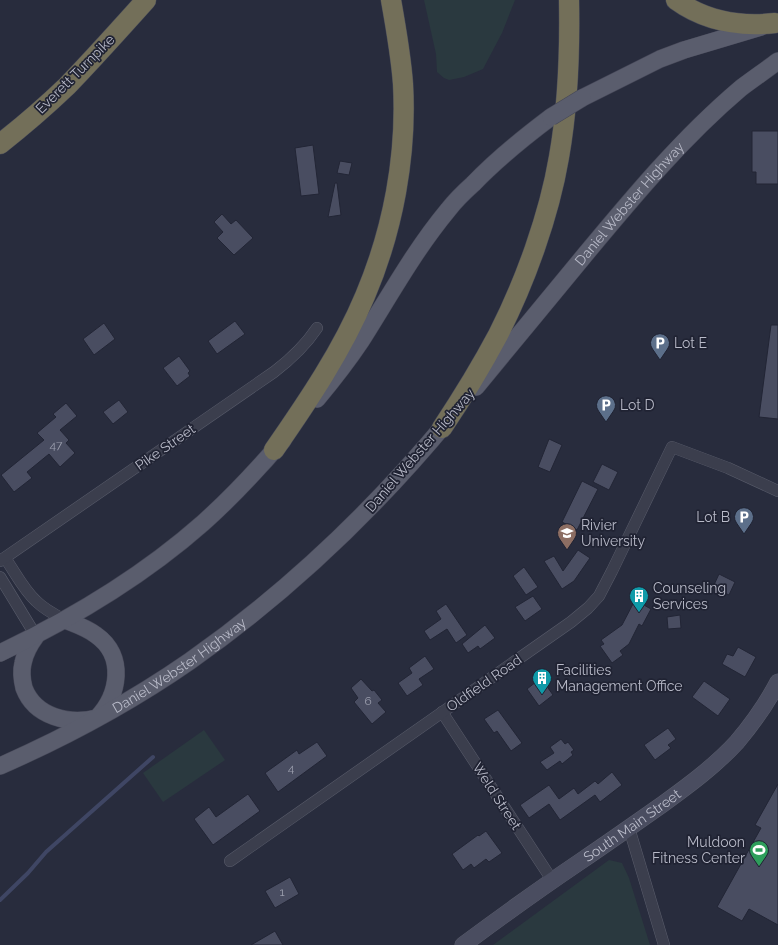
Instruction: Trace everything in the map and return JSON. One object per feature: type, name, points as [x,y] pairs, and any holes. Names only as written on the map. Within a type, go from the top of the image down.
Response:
[{"type":"highway","name":"Everett Turnpike","points":[[0,144],[18,130],[66,86],[95,57],[146,0]]},
{"type":"highway","points":[[274,450],[315,388],[351,325],[370,284],[386,235],[395,197],[399,171],[402,146],[403,109],[401,64],[390,0]]},
{"type":"highway","points":[[442,428],[478,371],[505,320],[529,262],[546,211],[558,164],[564,125],[568,68],[569,0]]},
{"type":"highway","points":[[676,0],[694,11],[723,21],[743,24],[776,22]]},
{"type":"main road","points":[[0,653],[66,620],[119,586],[169,551],[203,523],[236,492],[274,450],[345,364],[419,248],[448,210],[480,176],[509,150],[551,117],[582,98],[648,65],[716,40],[776,22]]},
{"type":"main road","name":"Daniel Webster Highway","points":[[0,766],[97,718],[149,688],[229,633],[306,569],[358,520],[442,428],[655,172],[710,116],[743,87],[778,61]]},
{"type":"main road","points":[[36,636],[28,650],[23,663],[22,671],[23,684],[29,698],[38,708],[57,718],[80,721],[97,718],[108,704],[114,689],[116,675],[114,661],[107,646],[102,640],[89,631],[66,620]]},
{"type":"street","name":"Pike Street","points":[[66,620],[51,612],[35,600],[3,560],[274,372],[299,351],[317,328]]},
{"type":"street","name":"Oldfield Road","points":[[230,861],[588,608],[599,596],[672,447],[728,468],[778,491]]},
{"type":"street","points":[[0,577],[36,636]]},
{"type":"street","name":"South Main Street","points":[[463,945],[552,880],[690,785],[714,765],[737,742],[751,725],[767,702],[778,682]]},
{"type":"street","name":"Weld Street","points":[[442,712],[552,880]]},
{"type":"street","points":[[629,828],[664,945]]},
{"type":"shaded area","points":[[424,0],[515,0],[502,33],[483,69],[464,77],[449,80],[437,72],[436,54]]},
{"type":"shaded area","points":[[204,730],[225,760],[163,802],[143,773]]},
{"type":"shaded area","points":[[609,860],[622,863],[629,878],[650,945],[493,945]]},
{"type":"building","points":[[752,131],[778,131],[778,184],[756,184],[756,172],[752,172]]},
{"type":"building","points":[[313,145],[319,194],[301,196],[295,148]]},
{"type":"building","points":[[340,161],[352,163],[349,175],[337,173]]},
{"type":"building","points":[[335,183],[337,183],[341,215],[328,217]]},
{"type":"building","points":[[222,214],[231,224],[236,220],[253,238],[234,255],[217,238],[223,232],[214,222]]},
{"type":"building","points":[[235,321],[245,334],[217,354],[208,341]]},
{"type":"building","points":[[104,323],[115,339],[94,355],[83,339]]},
{"type":"building","points":[[771,325],[778,325],[778,419],[759,417]]},
{"type":"building","points":[[179,356],[190,371],[188,373],[190,376],[177,386],[163,368]]},
{"type":"building","points":[[119,400],[128,412],[113,424],[103,412]]},
{"type":"building","points":[[66,403],[77,416],[60,430],[69,440],[66,443],[75,453],[60,467],[49,454],[27,472],[32,478],[14,492],[1,475],[44,440],[37,433],[56,417],[53,414]]},
{"type":"building","points":[[549,439],[562,445],[550,472],[538,467]]},
{"type":"building","points":[[602,464],[618,472],[609,490],[593,482]]},
{"type":"building","points":[[582,481],[598,489],[577,530],[562,522]]},
{"type":"building","points":[[578,550],[590,558],[574,581],[562,589],[544,561],[554,556],[563,571]]},
{"type":"building","points":[[524,567],[538,587],[526,595],[513,576]]},
{"type":"building","points":[[719,574],[735,582],[729,595],[713,587]]},
{"type":"building","points":[[533,596],[542,609],[525,621],[515,607]]},
{"type":"building","points":[[635,600],[651,609],[642,626],[639,624],[629,644],[620,651],[623,655],[612,663],[600,646],[604,644],[601,640],[622,625]]},
{"type":"building","points":[[446,604],[467,635],[456,643],[447,629],[430,640],[424,631],[441,619],[436,611]]},
{"type":"building","points":[[680,615],[681,628],[668,629],[667,617]]},
{"type":"building","points":[[485,625],[495,638],[480,649],[478,646],[468,653],[462,644]]},
{"type":"building","points":[[738,647],[756,657],[745,677],[722,664],[727,654],[733,656]]},
{"type":"building","points":[[425,656],[434,669],[419,679],[423,685],[407,696],[398,683],[412,673],[409,668]]},
{"type":"building","name":"Facilities Management Office","points":[[541,678],[553,695],[539,706],[527,689]]},
{"type":"building","points":[[361,679],[372,691],[374,690],[382,700],[378,703],[386,712],[372,724],[354,702],[358,698],[351,688]]},
{"type":"building","points":[[704,681],[730,699],[718,716],[692,697]]},
{"type":"building","points":[[498,710],[522,743],[511,751],[497,731],[494,733],[484,719]]},
{"type":"building","points":[[668,728],[676,739],[668,745],[671,748],[655,760],[644,745]]},
{"type":"building","points":[[561,739],[565,744],[568,742],[574,750],[571,752],[573,755],[562,764],[560,761],[547,770],[540,762],[554,753],[550,747]]},
{"type":"building","points":[[317,742],[327,756],[278,792],[265,773],[297,750],[299,754]]},
{"type":"building","points":[[612,772],[622,785],[600,802],[595,795],[560,820],[549,804],[529,818],[520,805],[549,785],[559,799],[574,788],[578,794],[595,781],[598,784]]},
{"type":"building","name":"Muldoon Fitness Center","points":[[778,784],[778,925],[749,909],[742,921],[717,907],[761,828],[755,825]]},
{"type":"building","points":[[248,794],[260,811],[213,845],[194,819],[209,807],[216,817]]},
{"type":"building","points":[[486,831],[502,853],[489,862],[486,859],[474,868],[471,864],[463,870],[452,854]]},
{"type":"building","points":[[290,877],[299,894],[275,908],[265,891]]},
{"type":"building","points":[[275,931],[283,945],[251,945]]},
{"type":"waterway","points":[[0,900],[28,873],[46,852],[153,757]]},
{"type":"place","name":"Lot E","points":[[660,360]]},
{"type":"place","name":"Lot D","points":[[606,422]]},
{"type":"place","name":"Lot B","points":[[744,534]]},
{"type":"place","name":"Rivier University","points":[[567,550]]},
{"type":"place","name":"Counseling Services","points":[[639,613]]},
{"type":"place","name":"Facilities Management Office","points":[[542,695]]},
{"type":"place","name":"Muldoon Fitness Center","points":[[759,867]]}]
